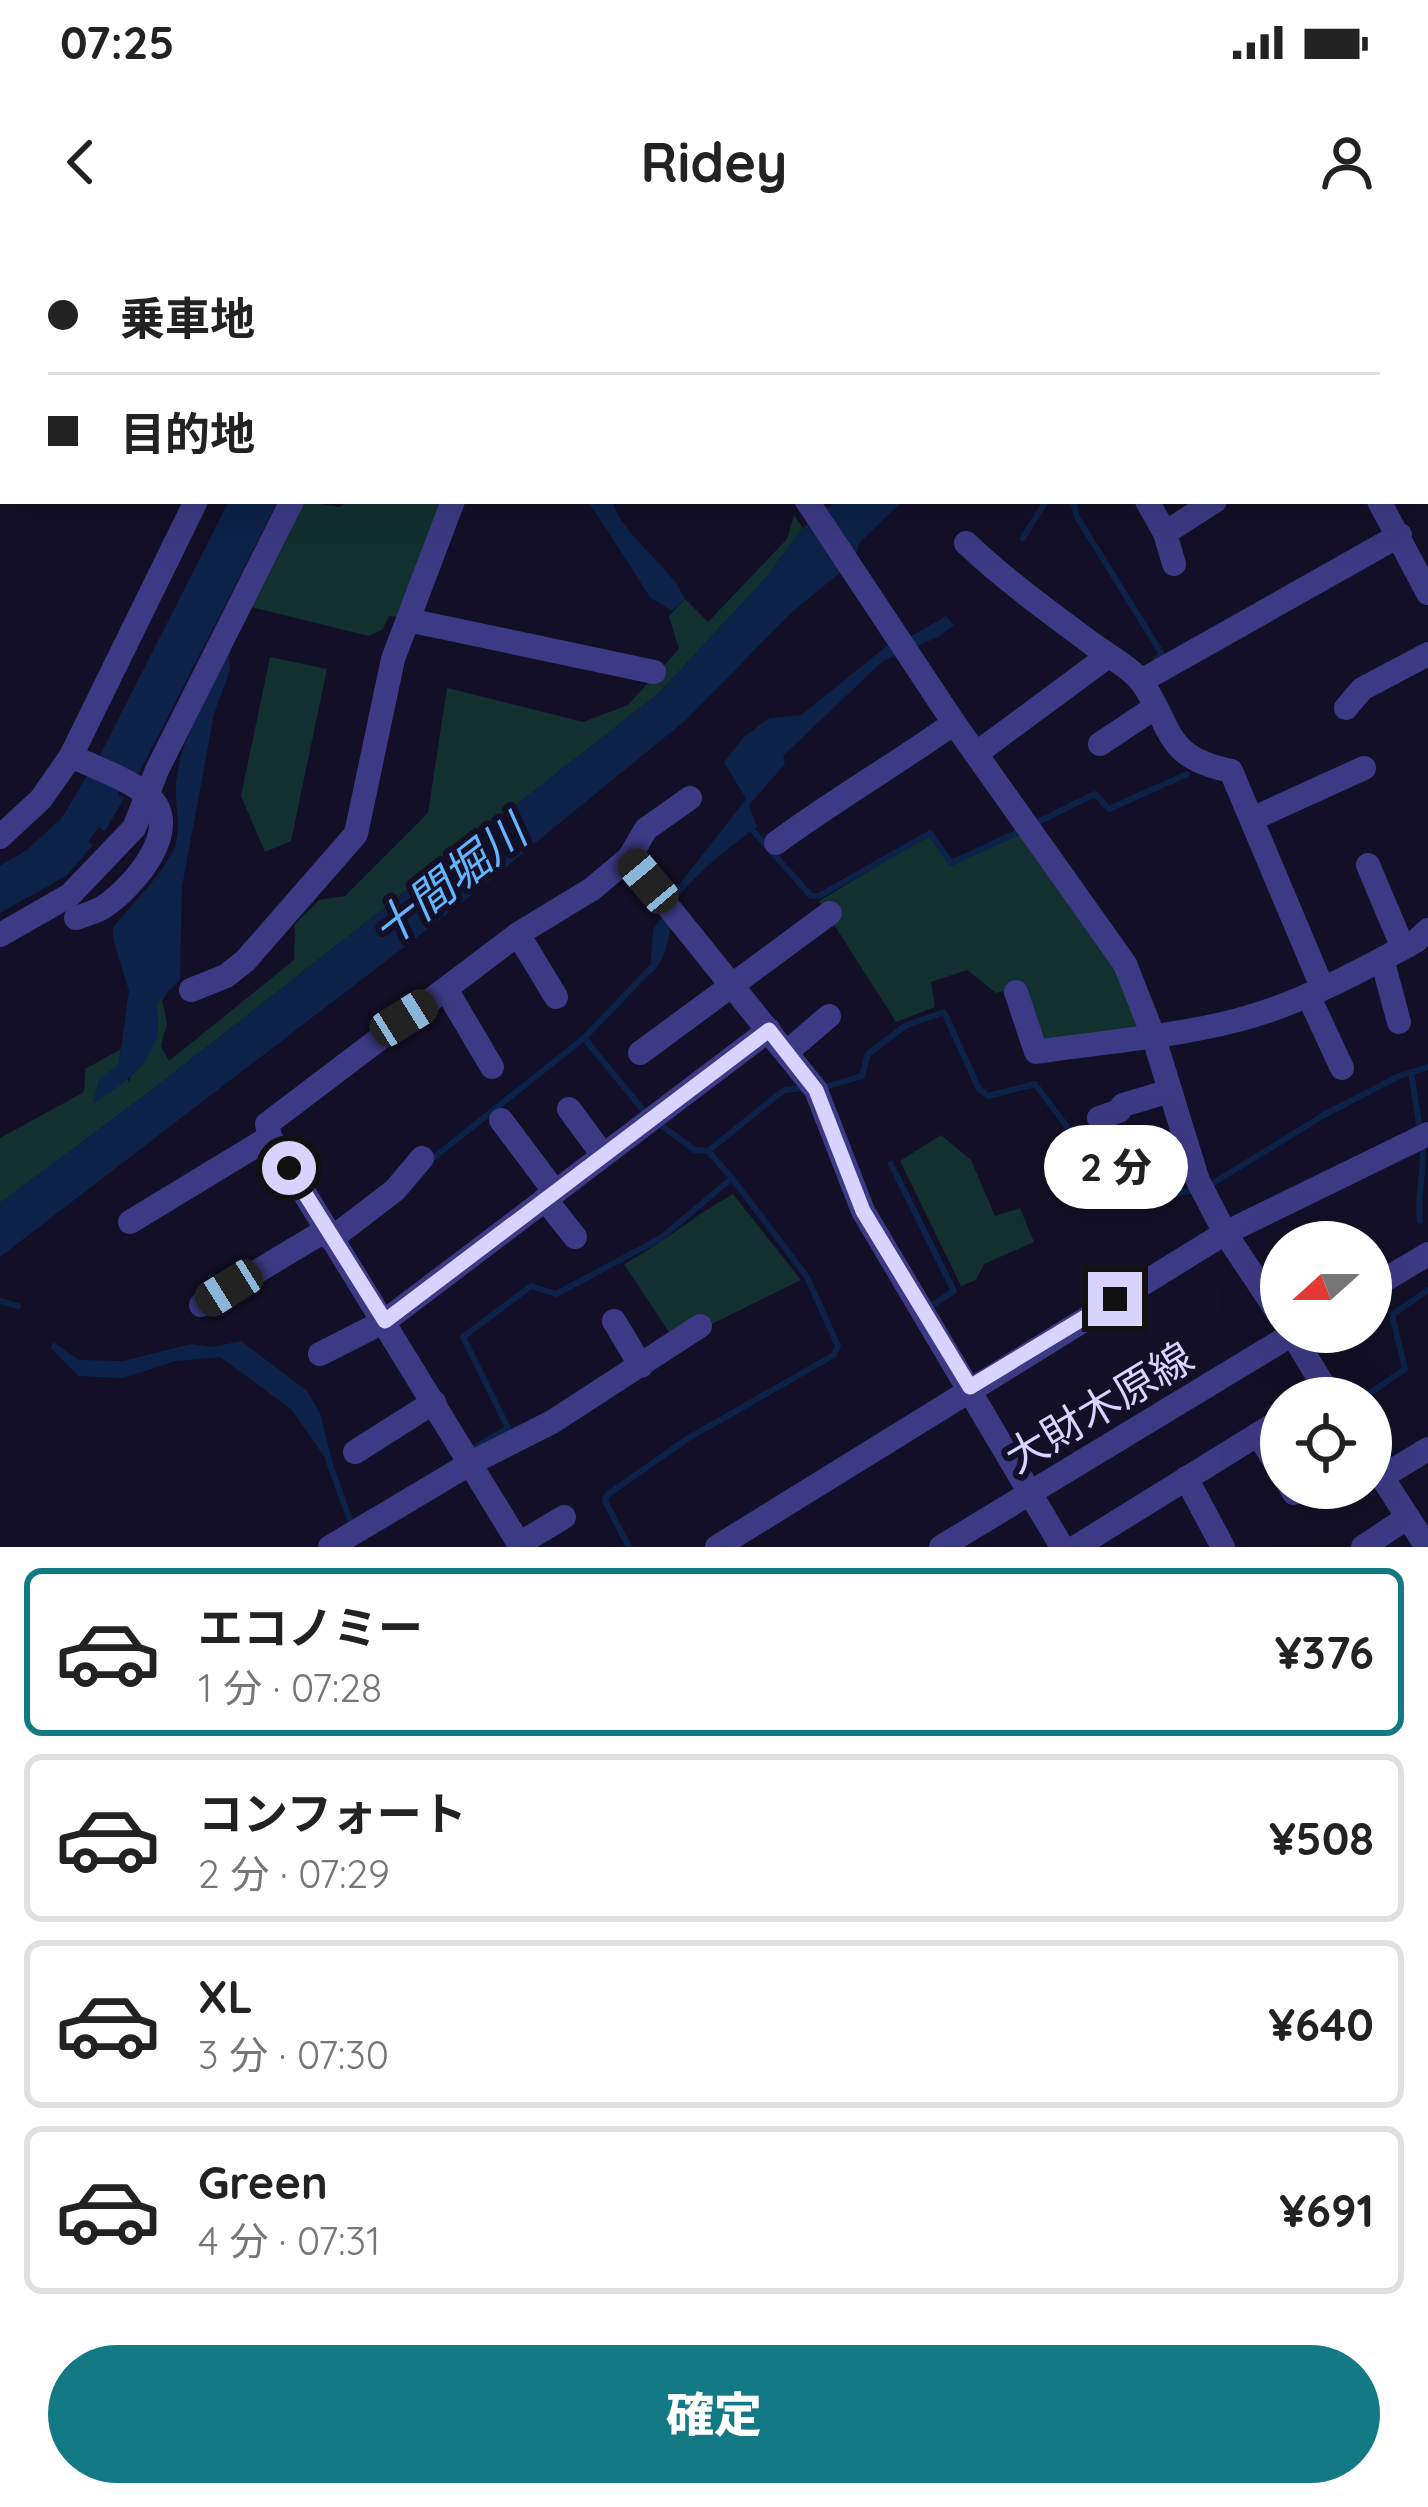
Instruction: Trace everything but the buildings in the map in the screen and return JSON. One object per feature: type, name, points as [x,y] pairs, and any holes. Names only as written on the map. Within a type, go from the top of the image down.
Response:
[{"type":"street","points":[[0,837],[77,759],[195,504]]},
{"type":"street","points":[[0,935],[70,895],[134,828],[144,793],[290,504]]},
{"type":"street","points":[[190,991],[226,976],[245,961],[356,834],[393,658],[452,504]]},
{"type":"street","points":[[1150,504],[1174,564]]},
{"type":"street","points":[[1165,533],[1210,504]]},
{"type":"street","points":[[1381,504],[1428,593]]},
{"type":"street","points":[[811,505],[850,571],[1125,964],[1154,1035],[1201,1188],[1260,1285]]},
{"type":"street","points":[[1141,681],[1400,535]]},
{"type":"street","points":[[966,543],[994,570],[1141,681],[1181,751],[1206,766],[1231,771],[1254,818],[1342,1068]]},
{"type":"street","points":[[408,620],[654,672]]},
{"type":"street","points":[[1346,708],[1362,689],[1428,654]]},
{"type":"street","points":[[977,753],[1108,656]]},
{"type":"street","points":[[1100,744],[1154,708]]},
{"type":"street","points":[[776,843],[860,782],[888,770],[954,723]]},
{"type":"street","points":[[76,918],[103,908],[150,861],[161,835],[160,811],[144,793],[77,759]]},
{"type":"street","points":[[1254,818],[1364,768]]},
{"type":"street","points":[[564,1517],[520,1546],[328,1234],[270,1137],[267,1124],[518,934],[592,889],[629,858],[646,829],[690,799]]},
{"type":"street","points":[[629,858],[813,1086],[863,1211],[1062,1547]]},
{"type":"street","points":[[1368,865],[1392,954],[1399,1022]]},
{"type":"street","points":[[640,1053],[830,914]]},
{"type":"street","points":[[1016,992],[1036,1052],[1154,1035],[1240,1020],[1316,991],[1392,954],[1428,930]]},
{"type":"street","points":[[518,934],[556,997]]},
{"type":"street","points":[[447,991],[492,1066]]},
{"type":"street","points":[[787,1052],[829,1016]]},
{"type":"street","points":[[320,1354],[385,1321],[769,1030]]},
{"type":"street","points":[[1099,1118],[1120,1111],[1123,1105],[1170,1091]]},
{"type":"street","points":[[569,1109],[603,1155]]},
{"type":"street","points":[[501,1120],[575,1237]]},
{"type":"street","points":[[130,1222],[270,1137]]},
{"type":"street","points":[[717,1547],[1225,1233],[1420,1138]]},
{"type":"street","points":[[1129,1165],[1187,1148]]},
{"type":"street","points":[[202,1305],[395,1190],[422,1157]]},
{"type":"street","points":[[1392,1275],[1428,1254]]},
{"type":"street","points":[[614,1321],[641,1366]]},
{"type":"street","points":[[330,1547],[466,1456],[552,1422],[700,1326]]},
{"type":"street","name":"大財木原線","points":[[940,1547],[1032,1495],[1260,1348]]},
{"type":"street","points":[[355,1452],[434,1402]]},
{"type":"street","points":[[1076,1547],[1258,1434],[1260,1437]]},
{"type":"street","points":[[1392,1462],[1428,1448]]},
{"type":"street","points":[[1186,1478],[1222,1547]]},
{"type":"street","points":[[1392,1492],[1427,1547]]},
{"type":"street","points":[[1363,1547],[1408,1517]]},
{"type":"green space","points":[[300,504],[443,504],[398,617],[389,616],[383,629],[369,636],[251,607]]},
{"type":"green space","points":[[794,515],[803,528],[764,580],[659,693],[0,1203],[0,1138],[84,1092],[85,1069],[121,1049],[119,1063],[129,1082],[156,1003],[169,990],[162,1000],[167,1023],[161,1046],[169,1061],[294,960],[295,924],[319,900],[345,896],[428,813],[447,688],[583,722],[628,705],[679,649],[669,616],[685,599],[708,622],[787,539]]},
{"type":"green space","points":[[270,657],[327,669],[291,841],[265,852],[241,796]]},
{"type":"green space","points":[[1024,833],[1123,973],[1141,1031],[1039,1043],[1020,987],[996,993],[967,970],[931,982],[935,1007],[896,1022],[819,901],[929,835],[950,865]]},
{"type":"green space","points":[[941,1135],[971,1160],[995,1216],[1020,1208],[1034,1242],[984,1264],[976,1280],[961,1286],[900,1161]]},
{"type":"green space","points":[[733,1194],[801,1280],[678,1346],[624,1264]]},
{"type":"water","points":[[227,504],[276,504],[138,775],[100,755]]},
{"type":"water","points":[[590,504],[614,504],[627,528],[685,599],[672,611],[650,597]]},
{"type":"water","name":"十間堀川","points":[[833,504],[900,504],[860,542],[853,562],[792,612],[687,719],[468,898],[0,1257],[0,1203],[659,693],[764,580],[803,528]]},
{"type":"water","points":[[946,616],[954,625],[883,661],[783,756],[785,764],[749,805],[757,827],[679,896],[665,951],[650,975],[653,930],[672,901],[671,895],[746,799],[724,762],[744,737],[769,718],[801,715],[888,645]]},
{"type":"water","points":[[229,653],[230,670],[214,714],[182,887],[180,980],[156,1003],[157,1036],[144,1063],[93,1103],[99,1080],[119,1063],[129,991],[113,928],[175,846],[176,782],[183,749]]},
{"type":"water","points":[[86,777],[124,798],[105,831],[71,811]]},
{"type":"water","points":[[57,822],[93,845],[66,876],[0,913],[0,866],[27,850]]},
{"type":"water","points":[[241,1341],[307,1391],[320,1413],[335,1472],[291,1409],[220,1357],[176,1361],[123,1378],[78,1376],[51,1348],[53,1342],[79,1360],[123,1361],[191,1344],[213,1347]]},
{"type":"waterway","points":[[1023,538],[1044,504]]},
{"type":"waterway","points":[[1074,504],[1077,517],[1162,654],[1156,660]]},
{"type":"waterway","points":[[1038,822],[1095,794],[1109,809],[1187,774]]},
{"type":"waterway","points":[[0,891],[64,845],[106,779]]},
{"type":"waterway","points":[[747,824],[811,896],[819,896],[930,833],[951,863],[1018,832]]},
{"type":"waterway","points":[[648,1116],[584,1038],[655,964]]},
{"type":"waterway","points":[[822,1088],[862,1076],[868,1054],[905,1026],[944,1012],[979,1089],[988,1096],[1035,1084],[1080,1144],[1112,1203],[1198,1190]]},
{"type":"waterway","points":[[432,1159],[584,1038]]},
{"type":"waterway","points":[[1210,1185],[1324,1115],[1399,1076],[1428,1067]]},
{"type":"waterway","points":[[1411,1072],[1420,1130]]},
{"type":"waterway","points":[[708,1151],[784,1090],[803,1088]]},
{"type":"waterway","points":[[476,1447],[508,1428],[463,1337],[531,1286],[556,1294],[661,1238],[732,1178],[708,1151],[695,1150],[659,1124]]},
{"type":"waterway","points":[[1420,1221],[1422,1143]]},
{"type":"waterway","points":[[891,1164],[954,1291],[931,1306]]},
{"type":"waterway","points":[[629,1547],[605,1501],[607,1495],[687,1439],[834,1355],[838,1346],[807,1277],[732,1178]]},
{"type":"waterway","points":[[1392,1378],[1405,1369],[1392,1315],[1428,1290]]},
{"type":"waterway","points":[[0,1301],[18,1306]]},
{"type":"waterway","points":[[328,1459],[351,1523]]},
{"type":"route","points":[[289,1168],[385,1321],[769,1030],[816,1090],[863,1211],[970,1387],[1115,1299]]}]
